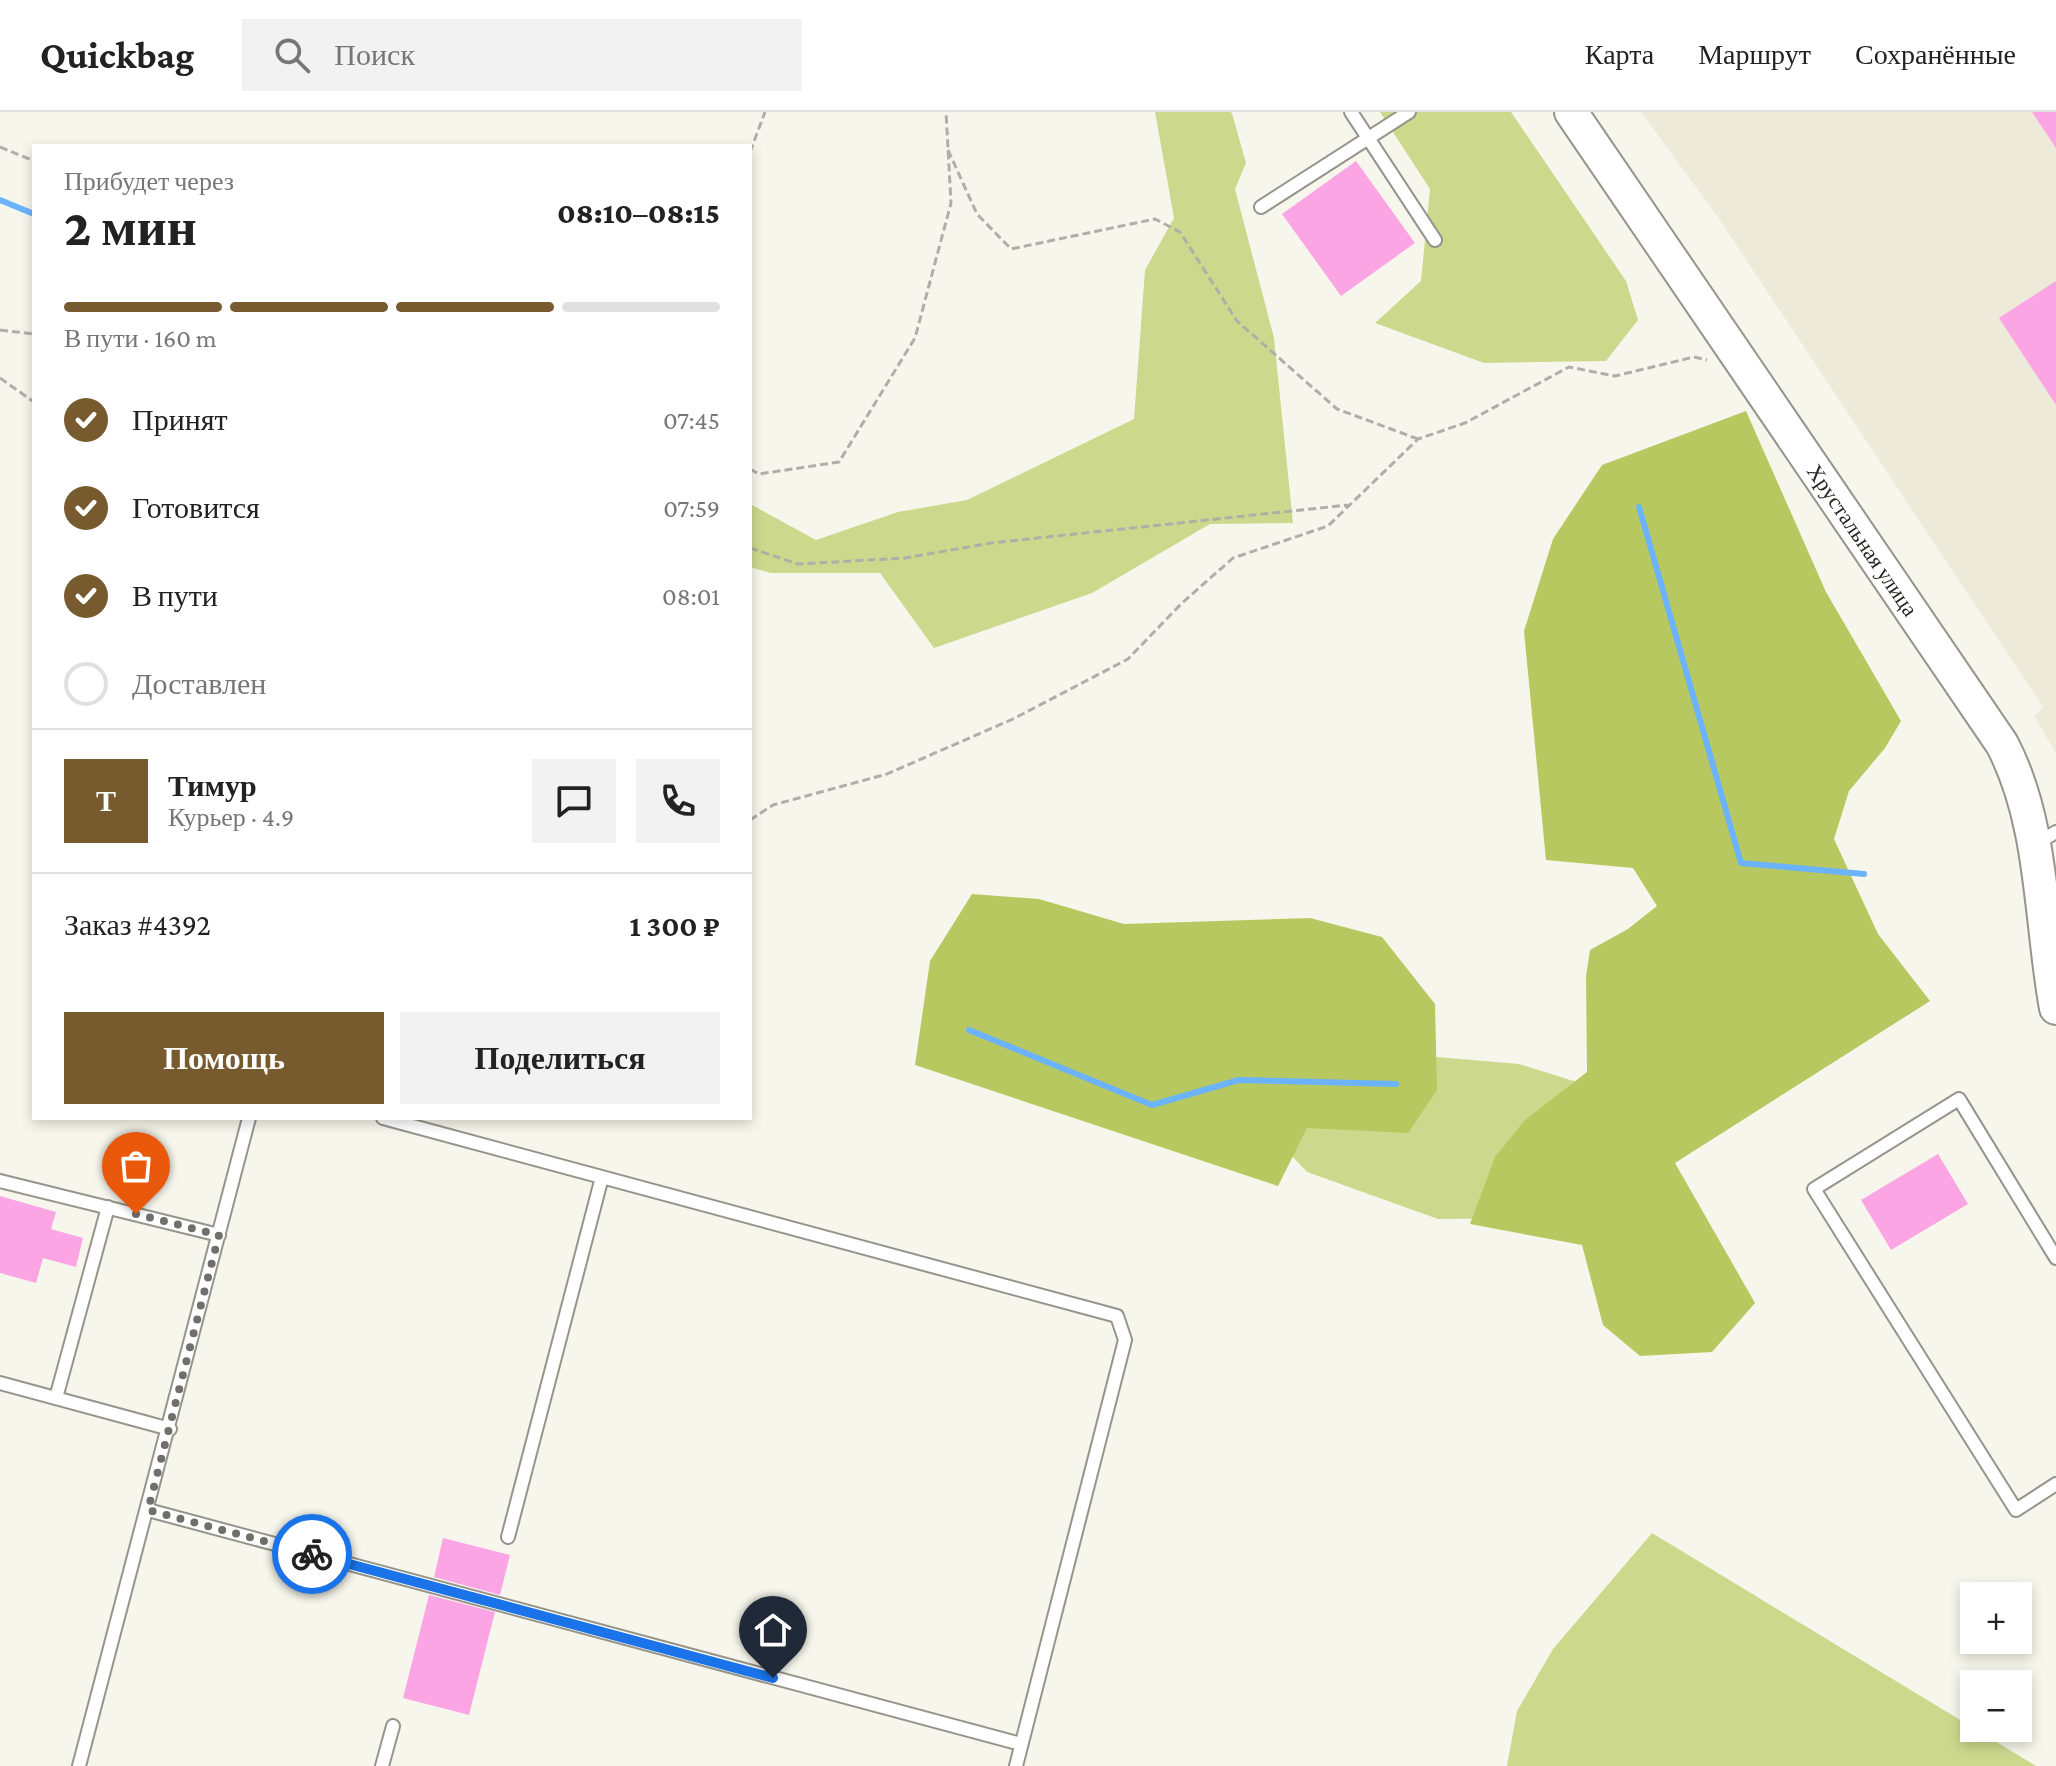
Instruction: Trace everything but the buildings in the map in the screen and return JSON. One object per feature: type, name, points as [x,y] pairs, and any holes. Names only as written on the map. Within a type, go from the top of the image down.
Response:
[{"type":"street","name":"Хрустальная улица","points":[[1571,112],[2002,744],[2045,839],[2055,1002]]},
{"type":"lane","points":[[1351,112],[1435,240]]},
{"type":"lane","points":[[1261,207],[1409,112]]},
{"type":"lane","points":[[2056,1258],[1959,1099],[1814,1189],[2016,1510],[2056,1484]]},
{"type":"lane","points":[[79,1766],[170,1429],[248,1120]]},
{"type":"lane","points":[[390,1120],[1117,1316],[1125,1340],[1016,1766]]},
{"type":"lane","points":[[508,1537],[602,1177]]},
{"type":"lane","points":[[0,1181],[219,1235]]},
{"type":"lane","points":[[56,1398],[108,1207]]},
{"type":"lane","points":[[0,1383],[170,1429]]},
{"type":"lane","points":[[148,1510],[1021,1744]]},
{"type":"lane","points":[[382,1766],[393,1726]]},
{"type":"path","points":[[752,147],[765,112]]},
{"type":"path","points":[[752,470],[759,474],[839,462],[915,338],[951,203],[946,112]]},
{"type":"path","points":[[0,147],[32,160]]},
{"type":"path","points":[[948,150],[977,214],[1011,249],[1155,219],[1180,232],[1237,321],[1337,409],[1418,439]]},
{"type":"path","points":[[0,330],[32,334]]},
{"type":"path","points":[[752,819],[773,805],[887,774],[1128,659],[1182,603],[1233,558],[1328,526],[1418,439],[1465,423],[1569,367],[1615,376],[1694,357],[1708,361]]},
{"type":"path","points":[[0,378],[32,401]]},
{"type":"path","points":[[752,549],[798,564],[905,558],[991,543],[1349,505]]},
{"type":"shaded area","points":[[1641,112],[2056,112],[2056,753],[2034,716],[2043,707],[1717,216]]},
{"type":"green space","points":[[1155,112],[1231,112],[1246,163],[1235,189],[1274,338],[1293,523],[1210,524],[1092,593],[934,648],[880,573],[771,573],[752,568],[752,505],[816,540],[898,512],[967,500],[1134,419],[1145,270],[1174,218]]},
{"type":"green space","points":[[1380,112],[1511,112],[1626,281],[1638,320],[1606,361],[1484,363],[1375,323],[1421,281],[1430,189]]},
{"type":"green space","points":[[1746,411],[1826,592],[1901,721],[1885,748],[1849,791],[1834,839],[1878,934],[1930,1001],[1675,1163],[1755,1303],[1712,1352],[1640,1356],[1603,1325],[1582,1245],[1470,1224],[1495,1157],[1525,1120],[1587,1072],[1586,976],[1590,950],[1628,929],[1657,906],[1633,868],[1546,860],[1524,631],[1553,539],[1602,465]]},
{"type":"green space","points":[[972,894],[1039,899],[1124,924],[1310,918],[1382,937],[1435,1004],[1437,1090],[1408,1133],[1307,1128],[1278,1186],[915,1065],[930,961]]},
{"type":"green space","points":[[1378,1052],[1519,1064],[1631,1099],[1544,1218],[1438,1219],[1307,1172],[1260,1122]]},
{"type":"green space","points":[[1652,1533],[1960,1720],[1960,1742],[1996,1742],[2036,1766],[1507,1766],[1517,1711],[1553,1649]]},
{"type":"waterway","points":[[0,200],[32,213]]},
{"type":"waterway","points":[[1639,507],[1741,863],[1864,874]]},
{"type":"waterway","points":[[969,1030],[1152,1105],[1239,1080],[1396,1084]]},
{"type":"way so far","points":[[136,1214],[219,1235],[148,1510],[312,1554]]},
{"type":"route","points":[[312,1554],[773,1678]]}]
